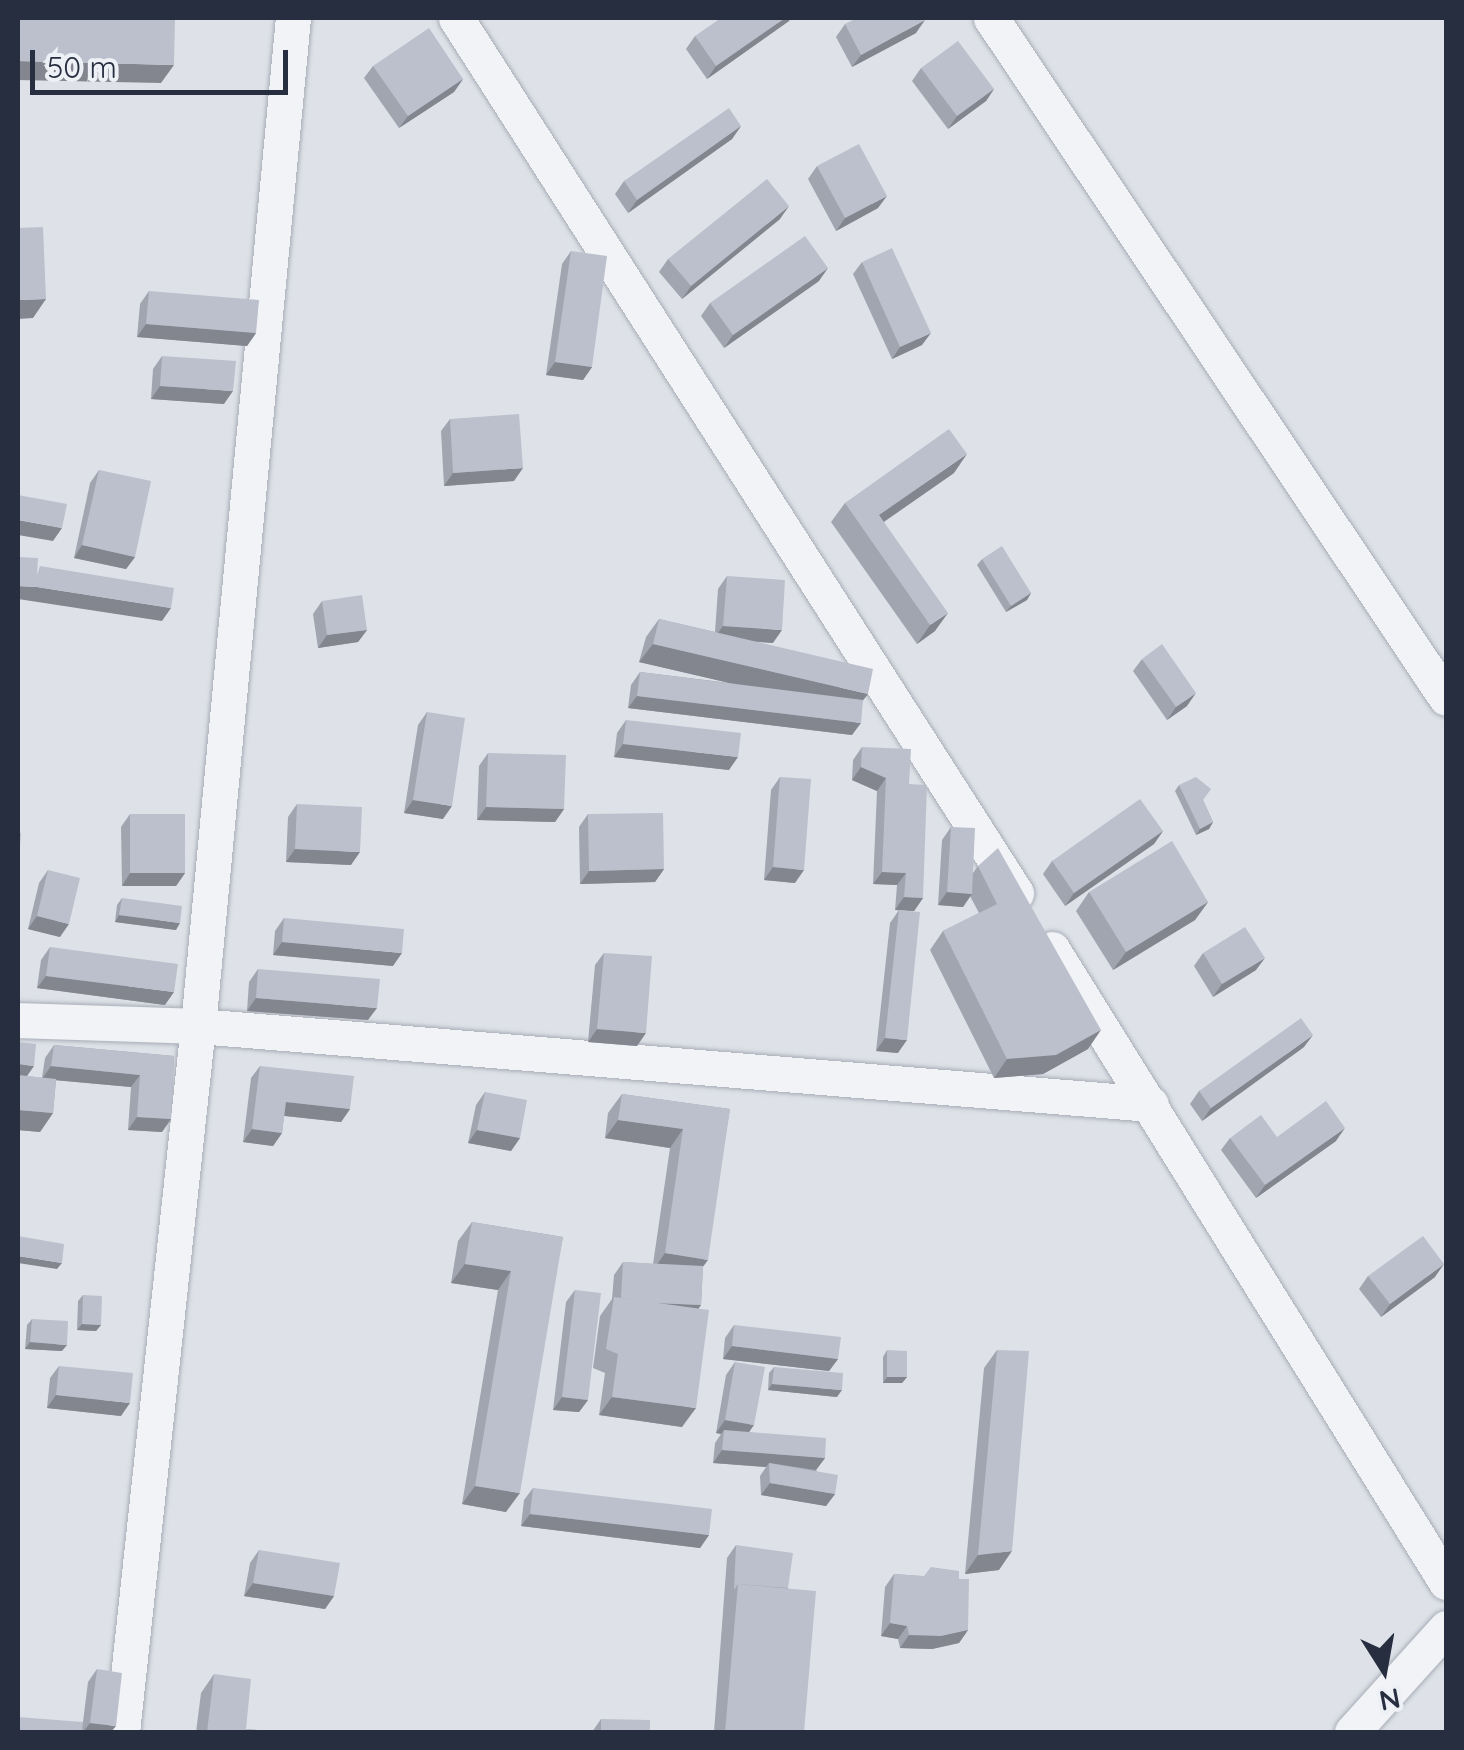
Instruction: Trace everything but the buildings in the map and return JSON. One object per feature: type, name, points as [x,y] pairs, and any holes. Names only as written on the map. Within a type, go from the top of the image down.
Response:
[{"type":"street","points":[[122,1732],[198,1026],[293,18]]},
{"type":"street","points":[[456,18],[1152,1104],[1446,1582]]},
{"type":"street","points":[[992,18],[1446,698]]},
{"type":"street","points":[[18,1020],[198,1026],[1152,1104]]},
{"type":"street","points":[[1352,1732],[1446,1628]]}]
